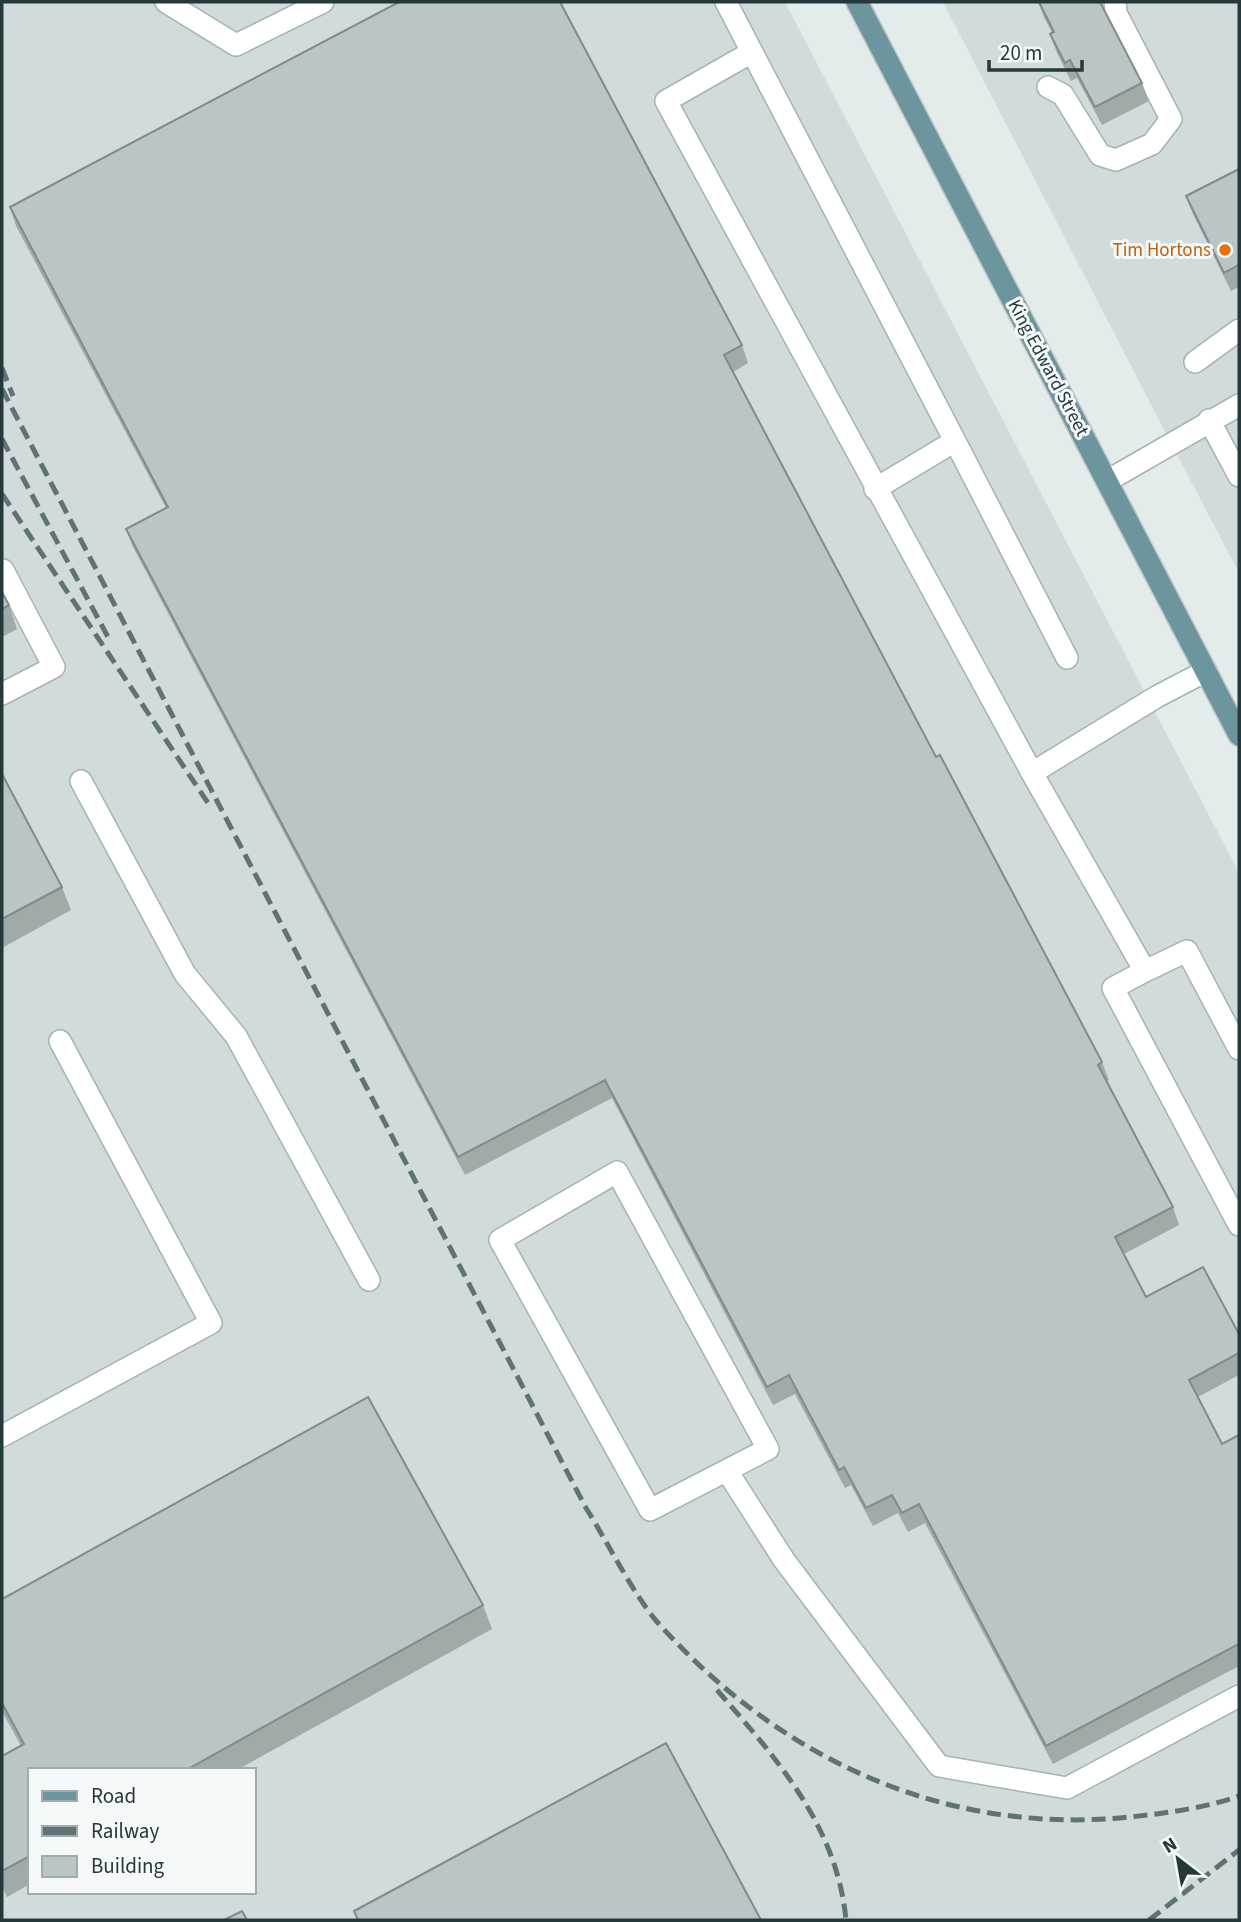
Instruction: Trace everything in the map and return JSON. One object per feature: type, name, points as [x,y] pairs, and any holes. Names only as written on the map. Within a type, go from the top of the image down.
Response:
[{"type":"main road","name":"King Edward Street","points":[[857,2],[1239,734]]},
{"type":"main road","points":[[870,26],[874,2]]},
{"type":"lane","points":[[166,2],[236,46],[323,2]]},
{"type":"lane","points":[[726,2],[1067,658]]},
{"type":"lane","points":[[1048,87],[1063,95],[1100,155],[1116,160],[1152,144],[1171,119],[1116,13],[1115,2]]},
{"type":"lane","points":[[751,52],[666,101],[1032,773],[1145,971]]},
{"type":"lane","points":[[1195,362],[1239,330]]},
{"type":"lane","points":[[1107,481],[1239,405]]},
{"type":"lane","points":[[1209,420],[1239,476]]},
{"type":"lane","points":[[876,489],[955,441]]},
{"type":"lane","points":[[2,694],[54,667],[3,570]]},
{"type":"lane","points":[[1032,773],[1158,696],[1206,671]]},
{"type":"lane","points":[[81,781],[185,974],[236,1036],[369,1280]]},
{"type":"lane","points":[[1239,1049],[1187,951],[1113,988],[1239,1225]]},
{"type":"lane","points":[[2,1436],[211,1323],[60,1041]]},
{"type":"lane","points":[[617,1172],[768,1449],[727,1471],[650,1510],[500,1240],[617,1172]]},
{"type":"lane","points":[[727,1471],[784,1560],[939,1766],[1066,1788],[1239,1696]]},
{"type":"shaded area","points":[[2,2],[785,2],[1239,873],[1239,1920],[2,1920]]},
{"type":"shaded area","points":[[943,2],[1239,2],[1239,573],[1159,420]]},
{"type":"building","points":[[399,2],[560,2],[742,345],[724,355],[936,757],[940,755],[1102,1062],[1098,1065],[1173,1207],[1115,1237],[1146,1297],[1203,1267],[1239,1334],[1239,1353],[1189,1380],[1222,1444],[1239,1435],[1239,1644],[1046,1746],[919,1504],[902,1513],[892,1495],[866,1508],[844,1467],[839,1470],[789,1375],[767,1387],[605,1080],[458,1157],[126,529],[168,507],[10,207]]},
{"type":"building","points":[[1039,2],[1100,2],[1142,83],[1095,107],[1070,60],[1065,63],[1050,34],[1054,32]]},
{"type":"building","name":"Tim Hortons","points":[[1239,169],[1239,265],[1224,273],[1186,196]]},
{"type":"building","points":[[2,592],[9,605],[2,609]]},
{"type":"building","points":[[2,774],[62,887],[2,919]]},
{"type":"building","points":[[368,1397],[483,1605],[190,1768],[28,1768],[28,1857],[2,1871],[2,1756],[24,1744],[2,1703],[2,1599]]},
{"type":"building","points":[[666,1743],[761,1920],[358,1920],[354,1911]]},
{"type":"building","points":[[242,1911],[247,1920],[224,1920]]},
{"type":"railway","points":[[2,368],[13,396]]},
{"type":"railway","points":[[2,389],[586,1508],[630,1584],[659,1624],[707,1672],[758,1714],[813,1750],[872,1779],[933,1800],[996,1814],[1062,1820],[1158,1814],[1239,1796]]},
{"type":"railway","points":[[2,439],[108,637]]},
{"type":"railway","points":[[2,494],[208,803]]},
{"type":"railway","points":[[717,1690],[782,1768],[817,1824],[840,1886],[846,1920]]},
{"type":"railway","points":[[1149,1920],[1239,1850]]},
{"type":"place","name":"Tim Hortons","points":[[1225,250]]}]
